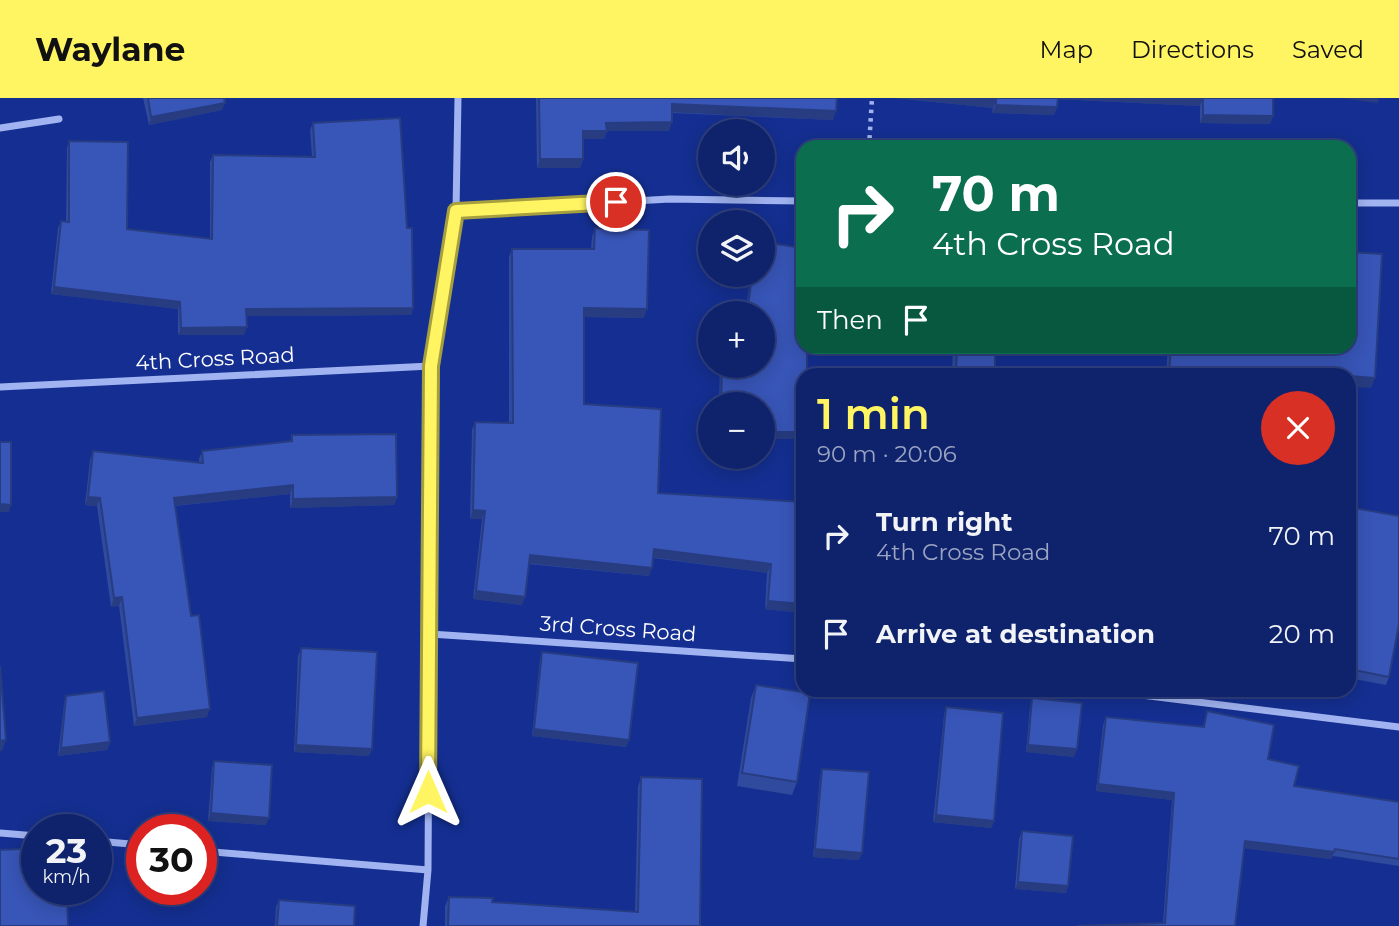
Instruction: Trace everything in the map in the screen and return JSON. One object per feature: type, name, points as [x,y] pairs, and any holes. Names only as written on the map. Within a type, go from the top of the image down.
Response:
[{"type":"street","points":[[423,926],[428,870],[431,366],[456,211],[458,98]]},
{"type":"street","points":[[0,128],[59,119]]},
{"type":"street","points":[[456,211],[670,199],[796,201]]},
{"type":"street","points":[[1356,203],[1399,203]]},
{"type":"street","name":"4th Cross Road","points":[[0,387],[431,366]]},
{"type":"street","name":"3rd Cross Road","points":[[430,635],[796,659]]},
{"type":"street","points":[[1157,697],[1399,727]]},
{"type":"street","points":[[0,833],[21,835]]},
{"type":"street","points":[[217,852],[428,870]]},
{"type":"path","points":[[869,140],[872,98]]},
{"type":"building","points":[[148,98],[224,98],[225,103],[151,117]]},
{"type":"building","points":[[539,98],[837,98],[836,111],[672,104],[672,122],[606,123],[607,131],[583,131],[583,159],[540,159]]},
{"type":"building","points":[[980,98],[1058,98],[1057,107],[996,105],[996,100]]},
{"type":"building","points":[[1203,98],[1273,98],[1273,116],[1203,115]]},
{"type":"building","points":[[400,118],[407,228],[412,228],[413,308],[246,309],[247,327],[181,328],[180,302],[54,287],[61,221],[69,222],[69,141],[128,142],[127,229],[212,239],[213,155],[315,157],[313,123]]},
{"type":"building","points":[[595,228],[649,230],[647,309],[584,308],[584,404],[661,409],[658,493],[796,502],[796,603],[768,601],[771,564],[654,549],[652,568],[530,555],[525,597],[476,591],[485,511],[473,510],[475,422],[513,423],[512,249],[594,249]]},
{"type":"building","points":[[775,244],[796,247],[796,354],[807,354],[807,368],[796,368],[796,432],[775,432],[775,392],[721,392],[722,378],[775,378],[775,301],[749,301],[750,287],[775,287]]},
{"type":"building","points":[[1356,252],[1382,254],[1375,378],[1356,377],[1356,368],[1169,368],[1170,354],[1356,354]]},
{"type":"building","points":[[957,354],[995,354],[995,368],[956,368]]},
{"type":"building","points":[[396,434],[397,497],[293,499],[293,485],[174,498],[191,616],[199,615],[210,709],[137,718],[122,597],[114,598],[100,498],[88,497],[93,451],[203,463],[202,451],[292,441],[292,435]]},
{"type":"building","points":[[0,442],[11,442],[11,505],[0,504]]},
{"type":"building","points":[[1356,508],[1399,516],[1399,624],[1389,677],[1356,670]]},
{"type":"building","points":[[301,648],[377,652],[372,749],[296,745]]},
{"type":"building","points":[[542,652],[638,663],[629,740],[534,729]]},
{"type":"building","points":[[0,666],[6,740],[0,741]]},
{"type":"building","points":[[756,685],[796,691],[796,697],[809,697],[797,782],[742,773]]},
{"type":"building","points":[[104,691],[110,742],[61,748],[66,696]]},
{"type":"building","points":[[1032,698],[1082,703],[1077,749],[1028,745]]},
{"type":"building","points":[[946,707],[1003,713],[994,821],[936,815]]},
{"type":"building","points":[[1207,711],[1274,725],[1268,759],[1299,766],[1294,786],[1399,802],[1399,859],[1335,849],[1334,852],[1245,841],[1235,926],[1077,926],[1165,923],[1174,793],[1098,784],[1106,717],[1204,727]]},
{"type":"building","points":[[214,761],[272,765],[269,818],[211,813]]},
{"type":"building","points":[[822,769],[869,772],[862,853],[815,849]]},
{"type":"building","points":[[641,777],[702,779],[700,926],[448,926],[449,897],[493,898],[492,902],[638,912]]},
{"type":"building","points":[[1022,831],[1073,836],[1068,886],[1018,882]]},
{"type":"building","points":[[21,849],[21,905],[67,905],[68,926],[0,926],[0,850]]},
{"type":"building","points":[[279,900],[355,906],[354,926],[277,926]]},
{"type":"route","points":[[428,792],[431,366],[456,211],[616,202]]}]
